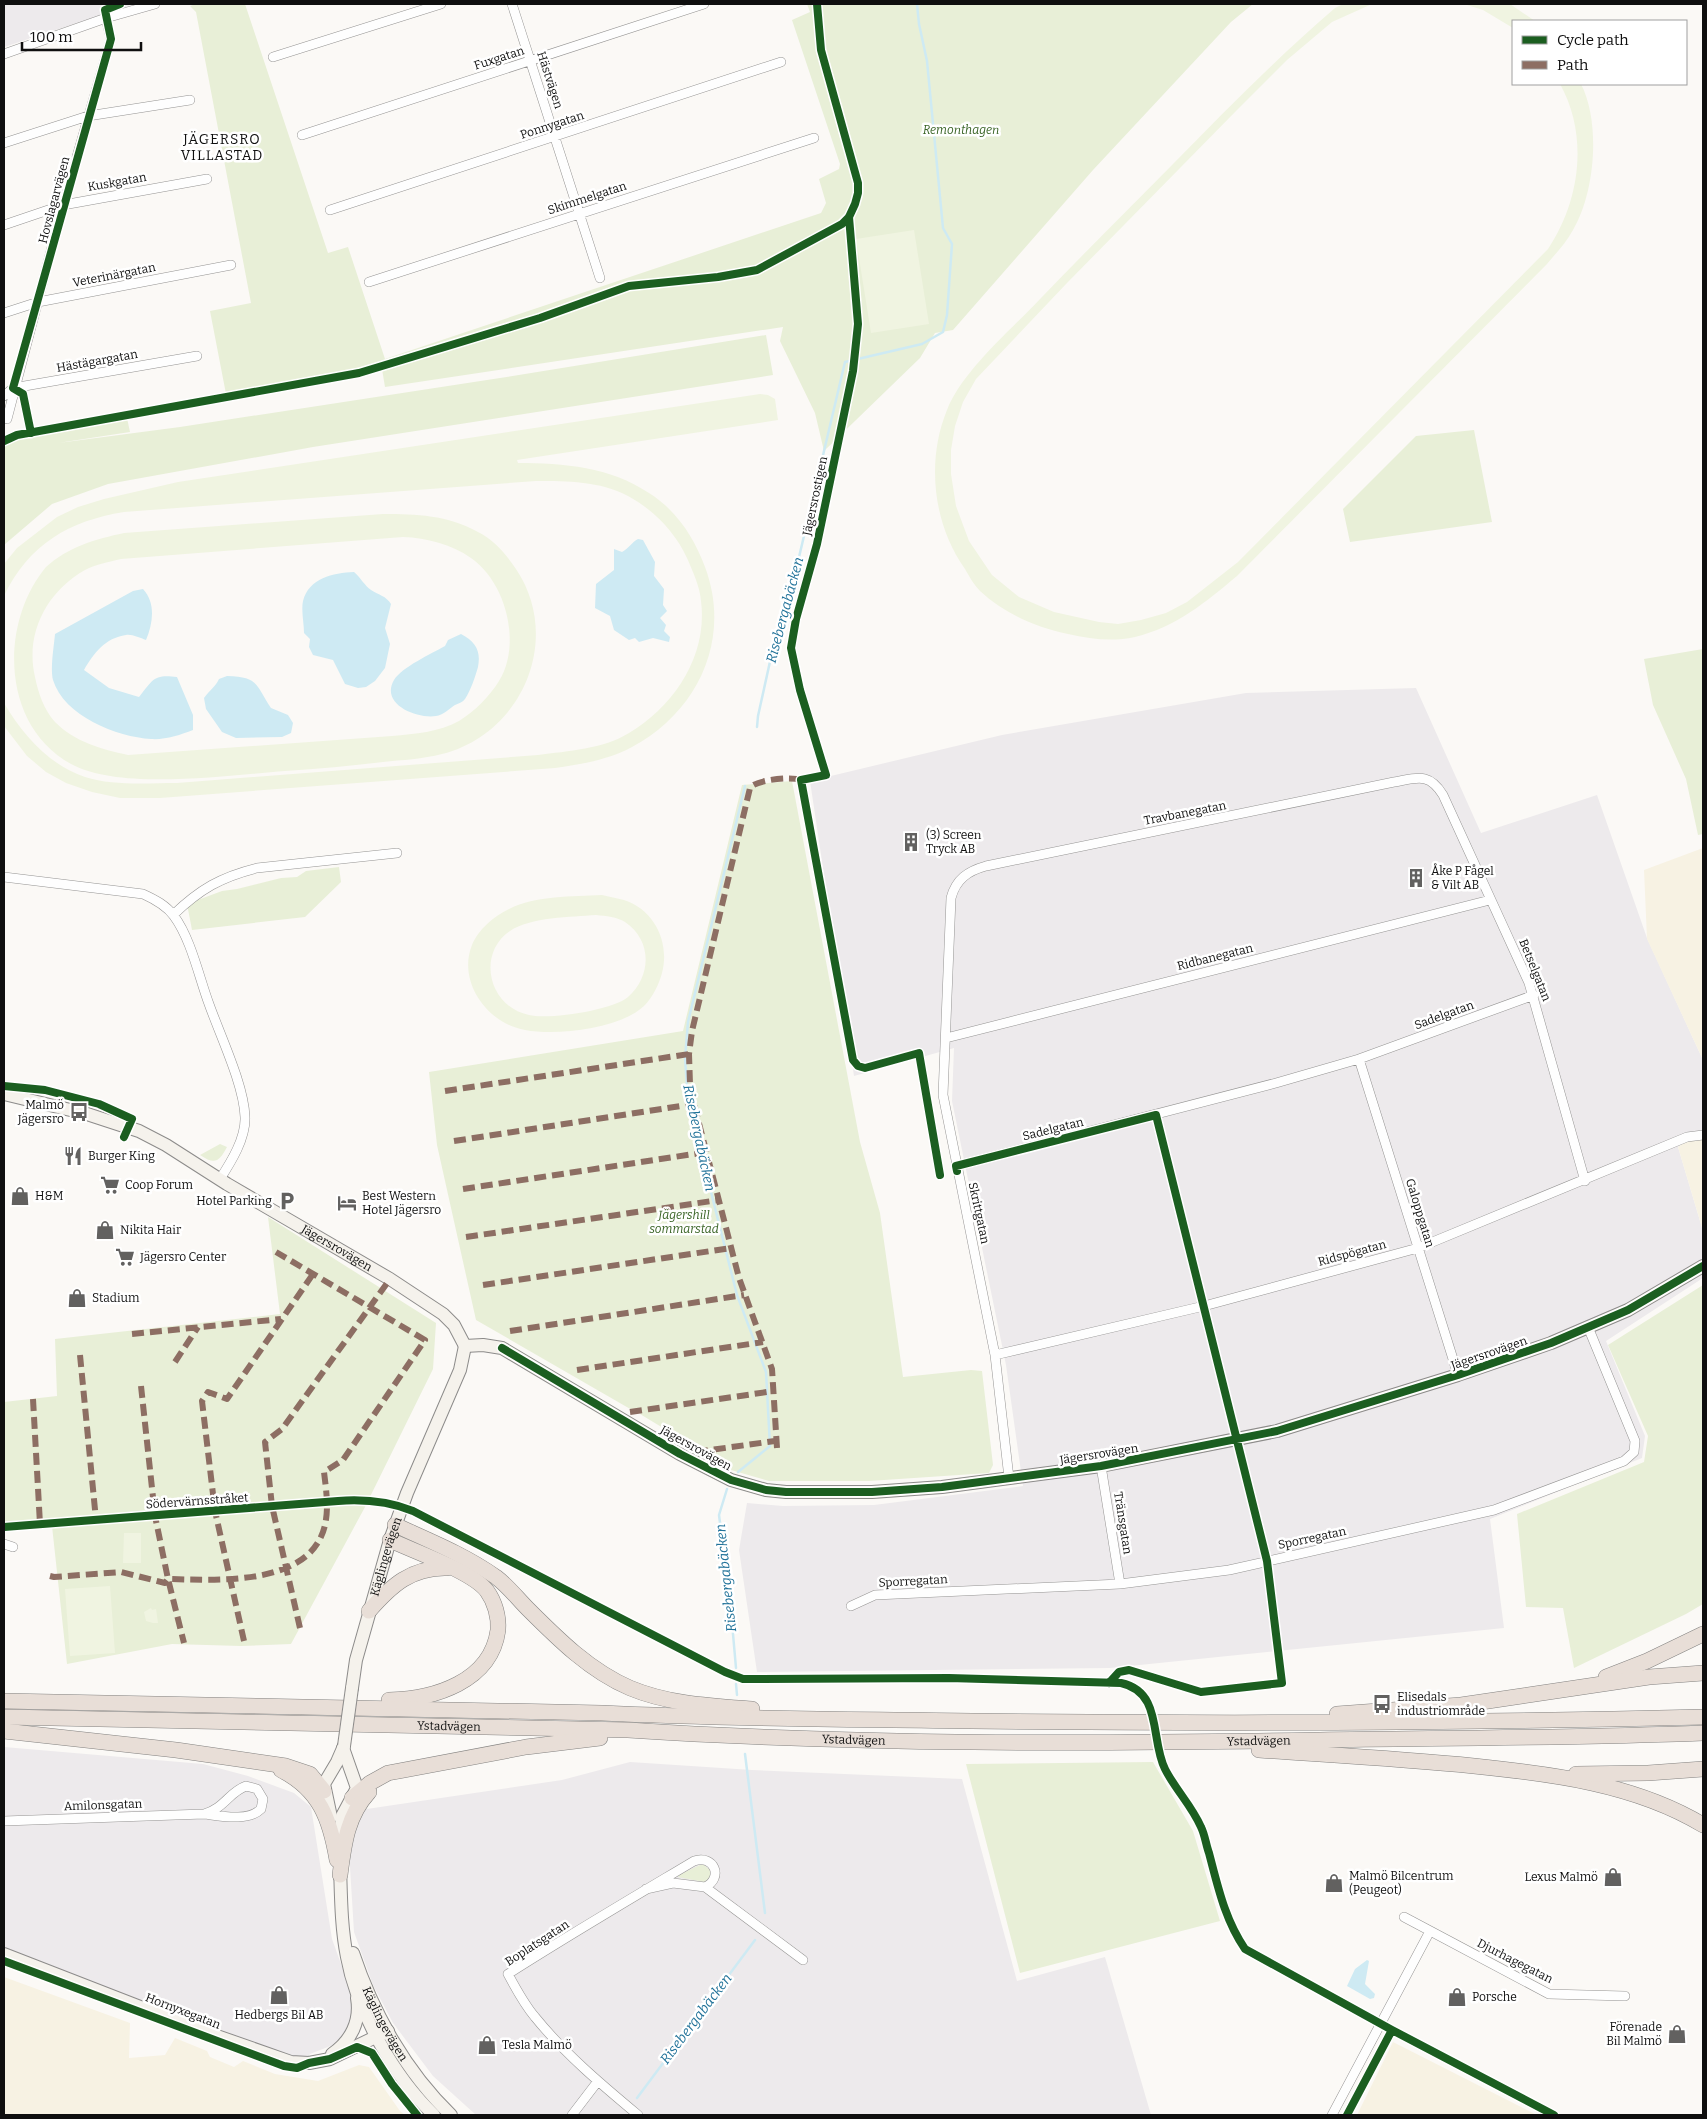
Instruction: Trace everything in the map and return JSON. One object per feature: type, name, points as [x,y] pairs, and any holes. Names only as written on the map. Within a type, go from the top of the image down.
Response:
[{"type":"highway","points":[[395,1525],[461,1555],[492,1574],[571,1650],[596,1669],[630,1688],[672,1700],[703,1705],[775,1711],[865,1713],[885,1720]]},
{"type":"highway","points":[[282,1706],[304,1701],[395,1700],[422,1697],[442,1692],[470,1677],[490,1656],[498,1627],[496,1610],[487,1591],[480,1584],[451,1568],[390,1540]]},
{"type":"highway","points":[[369,1612],[386,1592],[404,1577],[426,1569],[451,1568]]},
{"type":"highway","points":[[1562,1689],[1607,1676],[1646,1661],[1703,1634]]},
{"type":"highway","points":[[1203,1722],[1224,1718],[1338,1714],[1461,1705],[1648,1677],[1703,1673]]},
{"type":"highway","name":"Ystadvägen","points":[[4,1701],[602,1713],[692,1718],[1295,1724],[1703,1717]]},
{"type":"highway","name":"Ystadvägen","points":[[4,1717],[628,1730],[725,1736],[982,1741],[1188,1742],[1703,1733]]},
{"type":"highway","points":[[4,1732],[176,1750],[293,1767],[307,1772],[324,1792]]},
{"type":"highway","points":[[352,1799],[381,1776],[511,1750],[576,1740],[618,1738],[701,1739],[725,1736]]},
{"type":"highway","points":[[1188,1742],[1249,1749],[1448,1763],[1555,1775],[1636,1795],[1684,1814],[1703,1825]]},
{"type":"highway","points":[[266,1763],[301,1782],[319,1802],[331,1831],[340,1875]]},
{"type":"highway","points":[[340,1875],[348,1825],[360,1803],[374,1787],[385,1780],[419,1768]]},
{"type":"highway","points":[[1555,1775],[1648,1773],[1703,1768]]},
{"type":"street","points":[[4,54],[106,18],[156,4]]},
{"type":"street","points":[[273,57],[441,4]]},
{"type":"street","name":"Hästvägen","points":[[512,4],[600,278]]},
{"type":"street","name":"Fuxgatan","points":[[302,135],[704,4]]},
{"type":"street","name":"Hovslagarvägen","points":[[6,419],[63,205],[111,39],[106,18]]},
{"type":"street","name":"Ponnygatan","points":[[330,210],[781,62]]},
{"type":"street","points":[[4,143],[88,116],[190,100]]},
{"type":"street","name":"Skimmelgatan","points":[[369,282],[814,138]]},
{"type":"street","name":"Kuskgatan","points":[[4,225],[63,205],[207,179]]},
{"type":"street","name":"Veterinärgatan","points":[[4,313],[38,302],[231,266]]},
{"type":"street","name":"Hästägargatan","points":[[13,388],[197,356]]},
{"type":"street","points":[[4,396],[13,388]]},
{"type":"street","name":"Travbanegatan","points":[[953,892],[960,879],[966,874],[986,866],[1408,779],[1424,778],[1433,781]]},
{"type":"street","name":"Betselgatan","points":[[1433,781],[1443,795],[1534,996],[1584,1181]]},
{"type":"street","points":[[173,915],[198,892],[241,872],[258,868],[397,853]]},
{"type":"street","points":[[4,877],[143,894],[158,902],[173,915],[185,938],[231,1063],[244,1107],[245,1126],[240,1142],[220,1180]]},
{"type":"street","name":"Skrittgatan","points":[[953,892],[943,1095],[995,1355],[1009,1478]]},
{"type":"street","name":"Ridbanegatan","points":[[946,1038],[1490,900]]},
{"type":"street","name":"Sadelgatan","points":[[956,1166],[1276,1083],[1359,1058],[1534,996]]},
{"type":"street","name":"Galoppgatan","points":[[1359,1058],[1458,1375]]},
{"type":"street","name":"Jägersrovägen","points":[[4,1094],[87,1114],[139,1131],[166,1145],[220,1180],[390,1279],[443,1314],[454,1325],[465,1346],[483,1344],[502,1348],[703,1467],[730,1480],[766,1490],[801,1493],[872,1492],[942,1486],[1101,1466],[1277,1431],[1458,1375],[1551,1343],[1628,1310],[1703,1266]]},
{"type":"street","name":"Jägersrovägen","points":[[4,1104],[35,1102]]},
{"type":"street","name":"Ridspögatan","points":[[995,1355],[1204,1306],[1418,1248],[1687,1137],[1703,1135]]},
{"type":"street","name":"Sporregatan","points":[[851,1606],[875,1595],[1120,1584],[1228,1570],[1494,1510],[1624,1461],[1634,1452],[1635,1441],[1588,1327]]},
{"type":"street","name":"Käglingevägen","points":[[339,1846],[324,1792],[324,1781],[337,1762],[343,1747],[356,1660],[390,1540],[460,1370],[465,1346]]},
{"type":"street","name":"Tränsgatan","points":[[1101,1466],[1120,1584]]},
{"type":"street","name":"Käglingevägen","points":[[343,1747],[357,1784],[356,1792],[342,1816],[339,1846],[342,1917],[348,1959],[354,1983],[381,2030],[451,2115]]},
{"type":"street","name":"Amilonsgatan","points":[[4,1821],[204,1814],[250,1816],[261,1808],[263,1799],[257,1789],[250,1785],[246,1786],[238,1789],[218,1809],[204,1814]]},
{"type":"street","points":[[324,1792],[328,1799],[334,1802],[344,1803],[352,1799]]},
{"type":"street","name":"Boplatsgatan","points":[[638,2115],[598,2081],[535,2017],[508,1974],[646,1890],[694,1861],[703,1859],[713,1866],[716,1874],[713,1883],[705,1888],[673,1883],[646,1890]]},
{"type":"street","points":[[705,1888],[804,1960]]},
{"type":"street","name":"Käglingevägen","points":[[342,1917],[354,1956],[396,2070],[423,2105],[434,2115]]},
{"type":"street","name":"Djurhagegatan","points":[[1404,1917],[1549,1994],[1625,1996]]},
{"type":"street","points":[[1332,2115],[1430,1930]]},
{"type":"street","name":"Hornyxegatan","points":[[4,1954],[278,2059],[300,2063],[319,2062],[342,2054],[381,2030]]},
{"type":"street","points":[[319,2062],[337,2050],[356,2027],[358,2003],[354,1983]]},
{"type":"street","points":[[344,2043],[381,2030]]},
{"type":"street","points":[[572,2115],[598,2081]]},
{"type":"shaded area","points":[[4,4],[135,4],[4,47]]},
{"type":"shaded area","points":[[1416,688],[1481,833],[1597,795],[1647,938],[1703,1060],[1703,1129],[1678,1147],[1703,1231],[1703,1278],[1606,1341],[1645,1436],[1642,1458],[1490,1519],[1504,1628],[1110,1668],[757,1672],[739,1550],[747,1503],[783,1506],[874,1505],[1023,1486],[1006,1365],[952,1101],[954,1048],[854,1076],[810,781],[1002,735],[1246,693]]},
{"type":"shaded area","points":[[1703,848],[1703,1060],[1647,939],[1644,870]]},
{"type":"shaded area","points":[[1703,1129],[1703,1231],[1678,1147]]},
{"type":"shaded area","points":[[4,1747],[203,1764],[248,1776],[294,1793],[311,1807],[332,1939],[350,1989],[352,2006],[349,2030],[338,2043],[310,2054],[299,2071],[278,2068],[4,1963]]},
{"type":"shaded area","points":[[630,1762],[752,1770],[962,1779],[1017,1981],[1105,1957],[1151,2115],[476,2115],[433,2076],[393,2023],[373,1985],[354,1932],[349,1851],[360,1810],[562,1780]]},
{"type":"shaded area","points":[[4,1977],[130,2023],[129,2058],[165,2055],[175,2038],[207,2051],[210,2057],[234,2067],[243,2061],[275,2074],[318,2081],[359,2065],[369,2067],[400,2111],[405,2115],[4,2115]]},
{"type":"shaded area","points":[[1393,2042],[1537,2115],[1357,2115]]},
{"type":"green space","name":"Remonthagen","points":[[196,4],[245,4],[328,253],[348,247],[385,359],[821,213],[826,203],[819,179],[839,169],[840,164],[792,20],[810,12],[807,4],[1253,4],[1231,22],[1093,170],[953,330],[935,333],[920,358],[824,451],[815,413],[780,341],[783,327],[385,387],[381,363],[361,369],[226,394],[210,311],[251,303],[196,12],[190,6]]},
{"type":"green space","points":[[1343,4],[1372,4],[1332,22],[1287,60],[1067,283],[976,379],[963,402],[955,426],[951,450],[951,474],[956,506],[969,541],[992,575],[1019,597],[1054,612],[1099,622],[1118,624],[1166,613],[1187,602],[1238,562],[1548,249],[1559,230],[1567,210],[1574,189],[1577,168],[1575,125],[1569,104],[1560,85],[1581,85],[1591,118],[1593,138],[1593,158],[1586,197],[1573,230],[1547,264],[1237,576],[1190,613],[1150,633],[1126,639],[1110,640],[1056,631],[1021,619],[980,591],[954,551],[940,512],[936,492],[936,450],[940,430],[954,395],[964,380],[989,351],[1252,84],[1335,8]]},
{"type":"green space","points":[[1464,4],[1510,4],[1534,20],[1512,20],[1512,27],[1483,10]]},
{"type":"green space","points":[[914,230],[929,324],[871,333],[856,239]]},
{"type":"green space","points":[[766,335],[773,375],[313,447],[108,484],[52,504],[4,545],[4,444],[20,437],[127,418],[130,432],[58,443],[180,427]]},
{"type":"green space","points":[[760,394],[768,395],[775,399],[778,420],[517,460],[518,463],[586,468],[619,477],[634,484],[659,500],[676,516],[690,535],[705,567],[712,594],[714,621],[711,646],[703,671],[691,694],[675,714],[655,732],[632,747],[614,755],[595,761],[555,768],[160,798],[120,798],[92,792],[66,783],[46,772],[27,756],[4,726],[4,703],[28,737],[60,765],[72,772],[96,780],[130,783],[177,783],[538,755],[608,743],[629,733],[645,722],[673,694],[693,660],[699,641],[702,621],[698,585],[687,558],[676,539],[655,515],[638,502],[606,487],[572,482],[536,481],[124,512],[86,522],[68,529],[53,538],[38,549],[26,562],[4,596],[4,564],[17,548],[57,517],[78,507],[178,482]]},
{"type":"green space","points":[[1474,430],[1492,522],[1350,542],[1343,509],[1416,436]]},
{"type":"green space","points":[[383,514],[420,515],[466,526],[484,535],[499,548],[516,569],[530,596],[536,625],[534,653],[527,680],[513,705],[494,726],[470,743],[435,756],[206,778],[145,779],[117,777],[92,772],[71,764],[48,747],[31,724],[20,699],[15,672],[15,643],[21,616],[31,590],[46,567],[73,549],[103,538],[124,533]],"holes":[[[403,537],[430,540],[447,545],[471,558],[493,582],[507,615],[509,650],[506,666],[499,681],[491,693],[476,708],[451,725],[427,732],[401,735],[128,755],[98,747],[71,735],[55,722],[42,701],[36,683],[33,661],[33,645],[36,630],[49,602],[59,590],[71,579],[89,568],[121,559]]]},
{"type":"green space","points":[[1703,649],[1703,834],[1698,835],[1686,779],[1653,705],[1644,659]]},
{"type":"green space","name":"Jägershill sommarstad","points":[[792,781],[860,1142],[880,1213],[903,1377],[971,1370],[982,1371],[993,1465],[989,1473],[869,1481],[769,1481],[731,1470],[717,1464],[701,1451],[640,1414],[641,1409],[632,1410],[476,1320],[437,1145],[429,1072],[683,1031],[742,785]]},
{"type":"green space","points":[[339,867],[341,882],[305,917],[192,930],[187,904],[222,891],[281,878],[297,877],[306,871]]},
{"type":"green space","points":[[602,895],[624,900],[644,911],[658,929],[662,939],[664,962],[662,973],[655,990],[644,1006],[633,1014],[604,1025],[588,1029],[554,1032],[538,1032],[511,1026],[488,1010],[472,987],[468,959],[475,939],[487,924],[509,909],[531,901]],"holes":[[[596,915],[615,918],[625,922],[640,938],[644,948],[646,958],[645,969],[636,988],[628,997],[620,1002],[595,1010],[551,1016],[529,1015],[515,1010],[504,1002],[496,991],[492,979],[493,953],[499,941],[518,926],[528,923],[564,917]]]},
{"type":"green space","points":[[220,1144],[227,1147],[219,1159],[213,1161],[200,1155]]},
{"type":"green space","points":[[268,1217],[436,1323],[433,1369],[365,1507],[291,1644],[241,1646],[172,1644],[67,1664],[52,1526],[152,1518],[151,1511],[4,1522],[4,1402],[57,1396],[55,1339],[280,1314]]},
{"type":"green space","points":[[1703,1285],[1703,1604],[1574,1668],[1563,1608],[1526,1607],[1517,1514],[1644,1462],[1648,1436],[1608,1345]]},
{"type":"green space","points":[[124,1533],[141,1533],[141,1563],[123,1563]]},
{"type":"green space","points":[[110,1586],[115,1653],[70,1656],[65,1589]]},
{"type":"green space","points":[[151,1608],[152,1610],[156,1609],[158,1623],[146,1621],[144,1612]]},
{"type":"green space","points":[[1153,1762],[1193,1831],[1220,1921],[1020,1973],[966,1764]]},
{"type":"green space","points":[[704,1865],[710,1870],[710,1878],[704,1882],[678,1877],[679,1875]]},
{"type":"water","points":[[638,539],[643,540],[655,562],[654,576],[664,589],[663,605],[667,611],[660,618],[666,625],[664,631],[670,637],[669,642],[653,638],[639,642],[635,638],[629,640],[614,630],[610,616],[595,608],[596,584],[614,570],[614,549],[622,552]]},
{"type":"water","points":[[354,572],[369,588],[385,597],[391,604],[385,628],[390,644],[385,668],[375,681],[366,687],[358,688],[345,684],[333,660],[313,655],[309,647],[310,639],[304,633],[302,612],[306,593],[316,582],[330,576]]},
{"type":"water","points":[[143,589],[152,607],[152,620],[146,640],[128,635],[112,639],[96,652],[84,670],[109,688],[139,697],[154,680],[163,676],[177,677],[193,715],[193,730],[162,739],[123,734],[93,722],[68,704],[59,693],[52,675],[55,634],[133,591]]},
{"type":"water","points":[[461,634],[474,644],[479,656],[476,675],[464,700],[436,716],[419,715],[402,708],[396,703],[391,689],[398,675],[417,661],[445,646],[448,640]]},
{"type":"water","points":[[227,676],[245,678],[255,683],[271,708],[288,715],[293,723],[291,733],[282,737],[236,738],[222,732],[206,709],[204,698],[219,679]]},
{"type":"water","points":[[1367,1960],[1369,1961],[1365,1984],[1375,1994],[1374,1998],[1370,1999],[1347,1986],[1355,1969]]},
{"type":"waterway","name":"Risebergabäcken","points":[[757,727],[773,648],[783,625],[845,362],[922,344],[943,332],[947,315],[952,244],[943,228],[927,61],[917,4]]},
{"type":"waterway","name":"Risebergabäcken","points":[[738,1472],[770,1446],[766,1372],[737,1295],[688,1101],[685,1058],[688,1022],[745,786]]},
{"type":"waterway","name":"Risebergabäcken","points":[[727,1489],[719,1515],[730,1600],[736,1668]]},
{"type":"waterway","name":"Risebergabäcken","points":[[736,1684],[737,1695]]},
{"type":"waterway","name":"Risebergabäcken","points":[[745,1754],[765,1913]]},
{"type":"waterway","name":"Risebergabäcken","points":[[637,2098],[755,1940]]},
{"type":"marked path","points":[[777,1448],[772,1369],[739,1278],[694,1104],[690,1084],[689,1054],[692,1031],[750,788],[753,785],[774,780],[790,778],[801,780]]},
{"type":"marked path","points":[[445,1091],[689,1054]]},
{"type":"marked path","points":[[454,1141],[694,1104]]},
{"type":"marked path","points":[[463,1189],[707,1152]]},
{"type":"marked path","points":[[466,1237],[719,1200]]},
{"type":"marked path","points":[[483,1285],[731,1248]]},
{"type":"marked path","points":[[50,1576],[121,1572],[165,1583],[168,1579],[235,1579],[259,1576],[282,1570],[301,1560],[316,1545],[325,1525],[327,1512],[324,1472],[343,1460],[425,1340],[276,1252]]},
{"type":"marked path","points":[[244,1641],[215,1511],[202,1401],[208,1392],[227,1399],[313,1274]]},
{"type":"marked path","points":[[300,1628],[272,1506],[265,1442],[282,1429],[390,1279]]},
{"type":"marked path","points":[[510,1331],[744,1295]]},
{"type":"marked path","points":[[132,1334],[281,1319]]},
{"type":"marked path","points":[[175,1362],[198,1327]]},
{"type":"marked path","points":[[577,1370],[763,1342]]},
{"type":"marked path","points":[[80,1355],[96,1520]]},
{"type":"marked path","points":[[141,1386],[155,1516],[184,1643]]},
{"type":"marked path","points":[[630,1412],[774,1391]]},
{"type":"marked path","points":[[33,1399],[40,1524]]},
{"type":"marked path","points":[[696,1452],[775,1441]]},
{"type":"cycle path","points":[[31,433],[23,394],[13,388],[111,39],[105,10],[120,4]]},
{"type":"cycle path","points":[[4,441],[17,435],[359,373],[540,318],[629,286],[718,277],[757,270],[842,224],[849,217],[858,193],[858,183],[821,50],[817,4]]},
{"type":"cycle path","name":"Jägersrostigen","points":[[849,217],[858,324],[853,371],[817,544],[796,619],[791,648],[800,690],[826,775],[801,780],[853,1060],[858,1066],[865,1068],[919,1053],[940,1175]]},
{"type":"cycle path","points":[[4,1086],[45,1090],[99,1104],[132,1119],[124,1137]]},
{"type":"cycle path","points":[[957,1171],[956,1166],[1156,1115],[1267,1561],[1282,1683],[1201,1692],[1129,1670],[1119,1672],[1109,1683]]},
{"type":"cycle path","points":[[502,1348],[680,1454],[731,1480],[766,1490],[786,1492],[872,1492],[942,1487],[1101,1466],[1277,1431],[1458,1375],[1551,1343],[1628,1310],[1703,1266]]},
{"type":"cycle path","name":"Södervärnsstråket","points":[[4,1527],[338,1501],[376,1501],[413,1511],[725,1672],[743,1679],[949,1678],[1121,1683],[1134,1688],[1143,1696],[1149,1707],[1165,1769],[1201,1827],[1223,1903],[1232,1927],[1245,1949],[1392,2030],[1554,2115]]},
{"type":"cycle path","points":[[4,1961],[284,2066],[297,2068],[309,2063],[330,2059],[357,2047],[372,2053],[392,2084],[417,2115]]},
{"type":"cycle path","points":[[1347,2115],[1392,2030]]},
{"type":"place","name":"(3) Screen Tryck AB","points":[[911,842]]},
{"type":"place","name":"Åke P Fågel & Vilt AB","points":[[1416,878]]},
{"type":"place","name":"Malmö Jägersro","points":[[79,1112]]},
{"type":"place","name":"Burger King","points":[[73,1156]]},
{"type":"place","name":"Coop Forum","points":[[110,1185]]},
{"type":"place","name":"H&M","points":[[20,1196]]},
{"type":"place","name":"Hotel Parking","points":[[287,1201]]},
{"type":"place","name":"Best Western Hotel Jägersro","points":[[347,1203]]},
{"type":"place","name":"Nikita Hair","points":[[105,1230]]},
{"type":"place","name":"Jägersro Center","points":[[125,1257]]},
{"type":"place","name":"Stadium","points":[[77,1298]]},
{"type":"place","name":"Elisedals industriområde","points":[[1382,1704]]},
{"type":"place","name":"Lexus Malmö","points":[[1613,1877]]},
{"type":"place","name":"Malmö Bilcentrum (Peugeot)","points":[[1334,1883]]},
{"type":"place","name":"Hedbergs Bil AB","points":[[279,1995]]},
{"type":"place","name":"Porsche","points":[[1457,1997]]},
{"type":"place","name":"Förenade Bil Malmö","points":[[1677,2034]]},
{"type":"place","name":"Tesla Malmö","points":[[487,2045]]},
{"type":"district","name":"JÄGERSRO VILLASTAD","points":[[222,148]]}]
